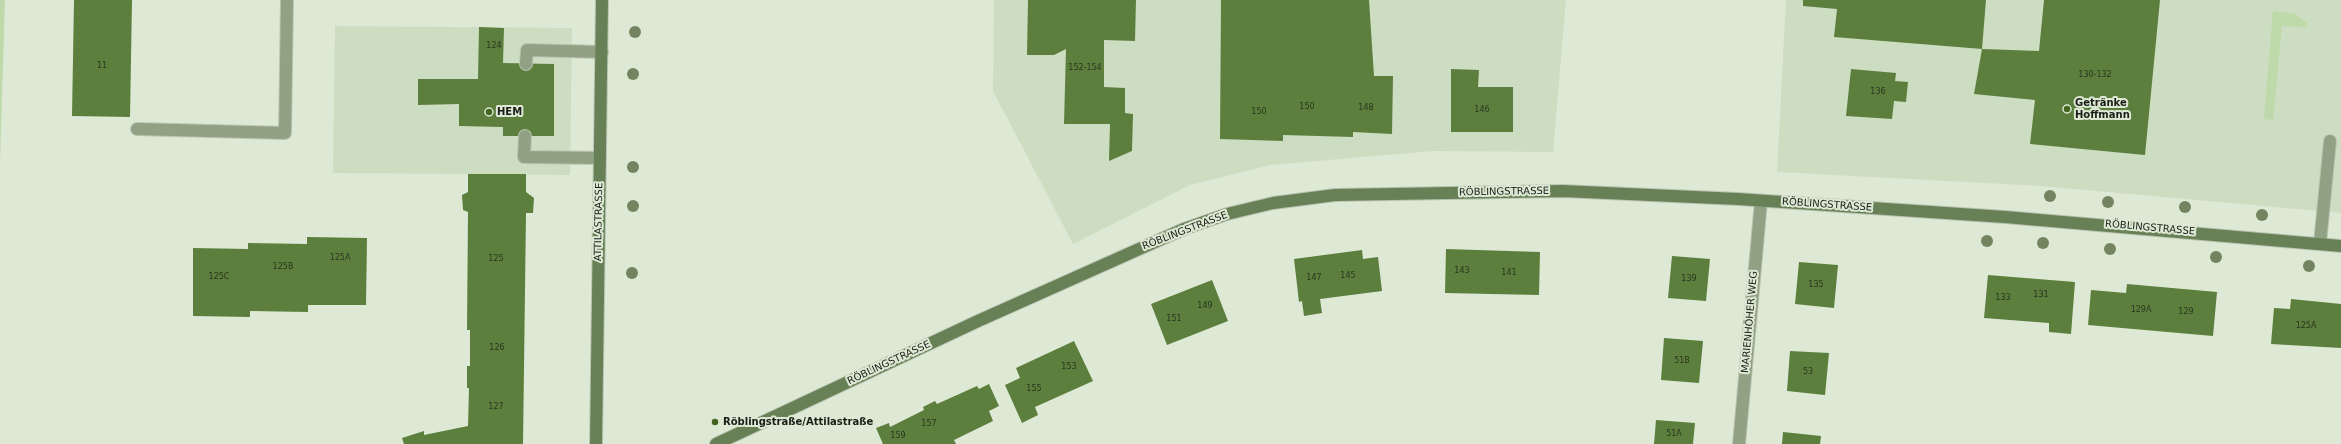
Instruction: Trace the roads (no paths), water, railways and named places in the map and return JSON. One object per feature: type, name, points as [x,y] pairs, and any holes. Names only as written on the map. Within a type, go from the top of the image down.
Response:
[{"type":"street","points":[[137,129],[285,133],[287,0]]},
{"type":"street","name":"ATTILASTRASSE","points":[[596,444],[602,0]]},
{"type":"street","points":[[526,64],[527,50],[602,52]]},
{"type":"street","points":[[525,136],[524,157],[600,158]]},
{"type":"street","points":[[2320,244],[2330,141]]},
{"type":"street","name":"RÖBLINGSTRASSE","points":[[716,444],[1098,266],[1184,229],[1227,214],[1273,203],[1335,195],[1555,191],[1761,201],[2005,216],[2341,246]]},
{"type":"street","name":"MARIENHÖHER WEG","points":[[1739,444],[1761,201]]},
{"type":"place","name":"Getränke Hoffmann","points":[[2067,109]]},
{"type":"place","name":"HEM","points":[[489,112]]},
{"type":"place","name":"Röblingstraße/Attilastraße","points":[[715,422]]}]
